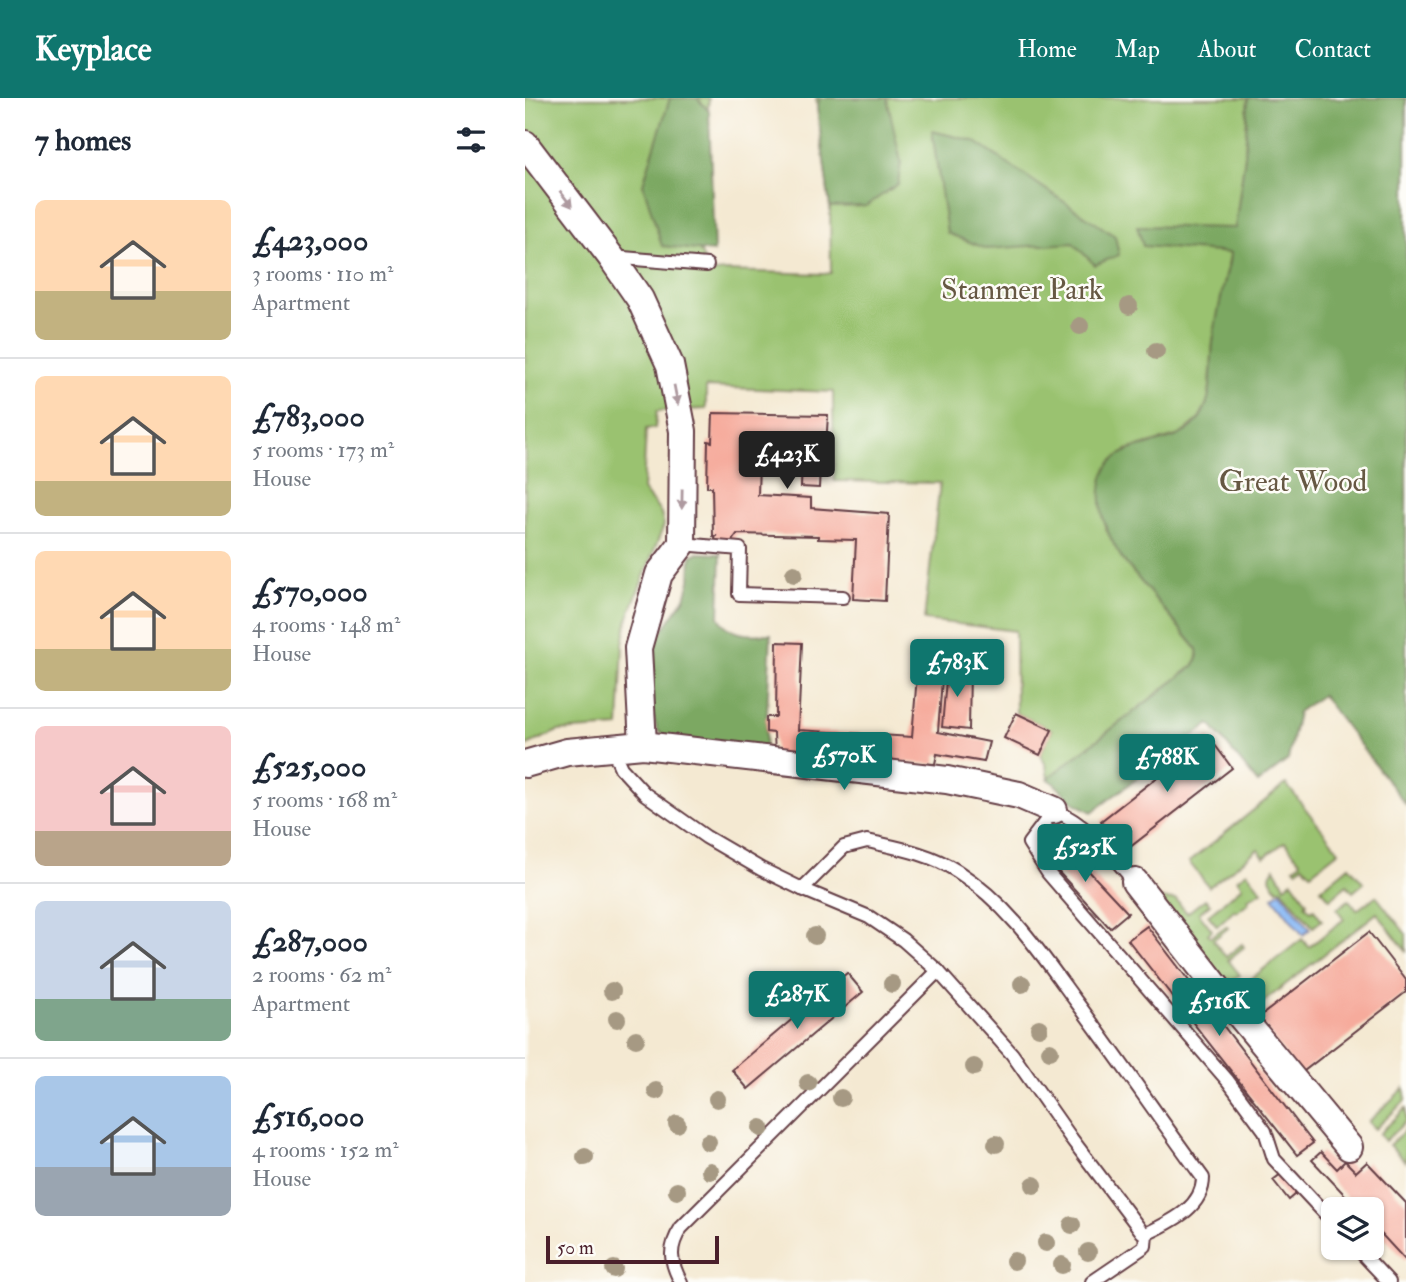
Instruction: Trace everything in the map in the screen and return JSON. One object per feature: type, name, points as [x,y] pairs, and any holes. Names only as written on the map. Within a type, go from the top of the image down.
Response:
[{"type":"street","points":[[525,144],[640,299],[670,365],[683,430],[681,544],[659,574],[638,648],[643,745]]},
{"type":"street","points":[[525,764],[567,752],[643,745],[947,780],[1019,795],[1054,810]]},
{"type":"street","points":[[1135,883],[1219,990],[1349,1147]]},
{"type":"lane","points":[[611,257],[707,265]]},
{"type":"lane","points":[[681,544],[740,549],[739,594],[843,597]]},
{"type":"lane","points":[[612,747],[621,768],[645,794],[706,837],[803,890],[869,917],[902,940],[938,971],[1012,1054],[1129,1217],[1146,1234],[1145,1246],[1092,1282]]},
{"type":"lane","points":[[1135,883],[1090,832],[1074,819],[1054,810],[1029,843],[1048,873],[1228,1081],[1265,1131],[1274,1159],[1321,1209]]},
{"type":"lane","points":[[803,890],[844,847],[867,841],[918,852],[955,869],[983,889],[1018,923],[1203,1178],[1203,1191],[1191,1206],[1168,1223],[1146,1234]]},
{"type":"lane","points":[[681,1282],[673,1267],[671,1252],[673,1240],[681,1228],[938,971]]},
{"type":"lane","points":[[1368,1260],[1389,1282]]},
{"type":"green space","name":"Stanmer Park","points":[[525,98],[709,98],[697,246],[707,265],[707,273],[725,271],[824,274],[831,273],[830,207],[816,98],[1248,98],[1245,156],[1235,229],[1213,341],[1209,400],[1198,420],[1180,435],[1126,450],[1105,527],[1123,560],[1197,649],[1198,658],[1193,666],[1048,778],[1046,765],[1040,755],[1052,730],[1016,713],[1015,631],[924,620],[940,483],[834,481],[833,392],[706,387],[706,409],[657,411],[655,428],[646,429],[643,490],[661,513],[664,525],[628,617],[623,644],[619,727],[558,731],[525,746]]},
{"type":"green space","points":[[670,98],[697,98],[709,111],[714,252],[662,246],[643,184]]},
{"type":"green space","points":[[820,98],[887,98],[901,162],[898,184],[866,206],[830,207],[817,108]]},
{"type":"green space","name":"Great Wood","points":[[1248,98],[1406,98],[1406,805],[1322,695],[1298,712],[1288,760],[1258,783],[1210,724],[1092,812],[1075,803],[1048,778],[1193,666],[1198,658],[1197,649],[1123,560],[1113,544],[1102,509],[1101,490],[1105,471],[1115,459],[1128,451],[1175,437],[1190,429],[1201,416],[1210,390],[1214,332],[1231,253],[1143,246],[1137,226],[1235,228],[1245,156]]},
{"type":"green space","points":[[932,131],[974,141],[1115,236],[1119,255],[1095,265],[1073,243],[987,249],[947,233]]},
{"type":"green space","points":[[697,553],[721,554],[719,617],[723,624],[742,633],[771,634],[765,751],[672,740],[658,731],[652,714],[650,651],[685,598],[690,581],[691,556]]},
{"type":"green space","points":[[1286,784],[1339,851],[1311,873],[1303,865],[1297,870],[1294,868],[1301,862],[1285,842],[1264,857],[1258,849],[1209,887],[1189,862]]},
{"type":"green space","points":[[1349,866],[1364,883],[1353,892],[1347,885],[1330,899],[1321,889]]},
{"type":"green space","points":[[1275,868],[1285,886],[1292,881],[1307,902],[1305,905],[1311,911],[1314,909],[1322,920],[1313,927],[1282,889],[1278,889],[1272,881],[1270,876]]},
{"type":"green space","points":[[1247,872],[1262,891],[1247,899],[1249,902],[1236,912],[1234,910],[1217,926],[1208,915],[1242,887],[1237,879]]},
{"type":"green space","points":[[1376,896],[1406,934],[1406,951],[1377,913],[1249,1013],[1233,993],[1302,939],[1309,947],[1344,919],[1337,909],[1349,900],[1357,910]]},
{"type":"green space","points":[[1160,899],[1176,900],[1187,913],[1205,899],[1210,904],[1199,913],[1212,930],[1208,934],[1211,937],[1226,926],[1228,928],[1213,940],[1226,957],[1242,944],[1244,947],[1228,960],[1240,975],[1228,985]]},
{"type":"green space","points":[[1404,1088],[1406,1100],[1375,1129],[1368,1122]]},
{"type":"green space","points":[[1406,1108],[1406,1121],[1385,1141],[1379,1134]]},
{"type":"green space","points":[[1406,1129],[1406,1162],[1389,1145]]},
{"type":"water","points":[[1281,891],[1310,929],[1303,935],[1273,897]]},
{"type":"building","points":[[713,413],[828,415],[826,446],[821,446],[819,488],[801,487],[802,463],[759,462],[758,495],[811,498],[811,508],[889,514],[885,601],[853,599],[856,540],[737,534],[729,545],[721,544],[715,539],[712,487],[707,487],[708,441],[712,442]]},
{"type":"building","points":[[777,642],[802,643],[798,730],[912,737],[919,651],[944,653],[938,732],[989,742],[984,762],[937,754],[935,764],[775,755],[774,733],[766,732],[766,717],[776,717]]},
{"type":"building","points":[[947,668],[970,669],[969,730],[942,727]]},
{"type":"building","points":[[1016,713],[1052,730],[1040,755],[1004,738]]},
{"type":"building","points":[[1209,737],[1232,768],[1125,851],[1101,821]]},
{"type":"building","points":[[1059,839],[1128,913],[1110,928],[1043,855]]},
{"type":"building","points":[[1147,926],[1313,1143],[1297,1155],[1128,940]]},
{"type":"building","points":[[1369,932],[1406,980],[1406,992],[1300,1074],[1258,1018]]},
{"type":"building","points":[[847,973],[863,992],[748,1089],[732,1070]]},
{"type":"building","points":[[1321,1152],[1337,1169],[1345,1161],[1356,1172],[1367,1162],[1406,1203],[1406,1261],[1384,1237],[1384,1197],[1347,1197],[1312,1160]]},
{"type":"building","points":[[1281,1174],[1296,1194],[1289,1200],[1273,1180]]}]
